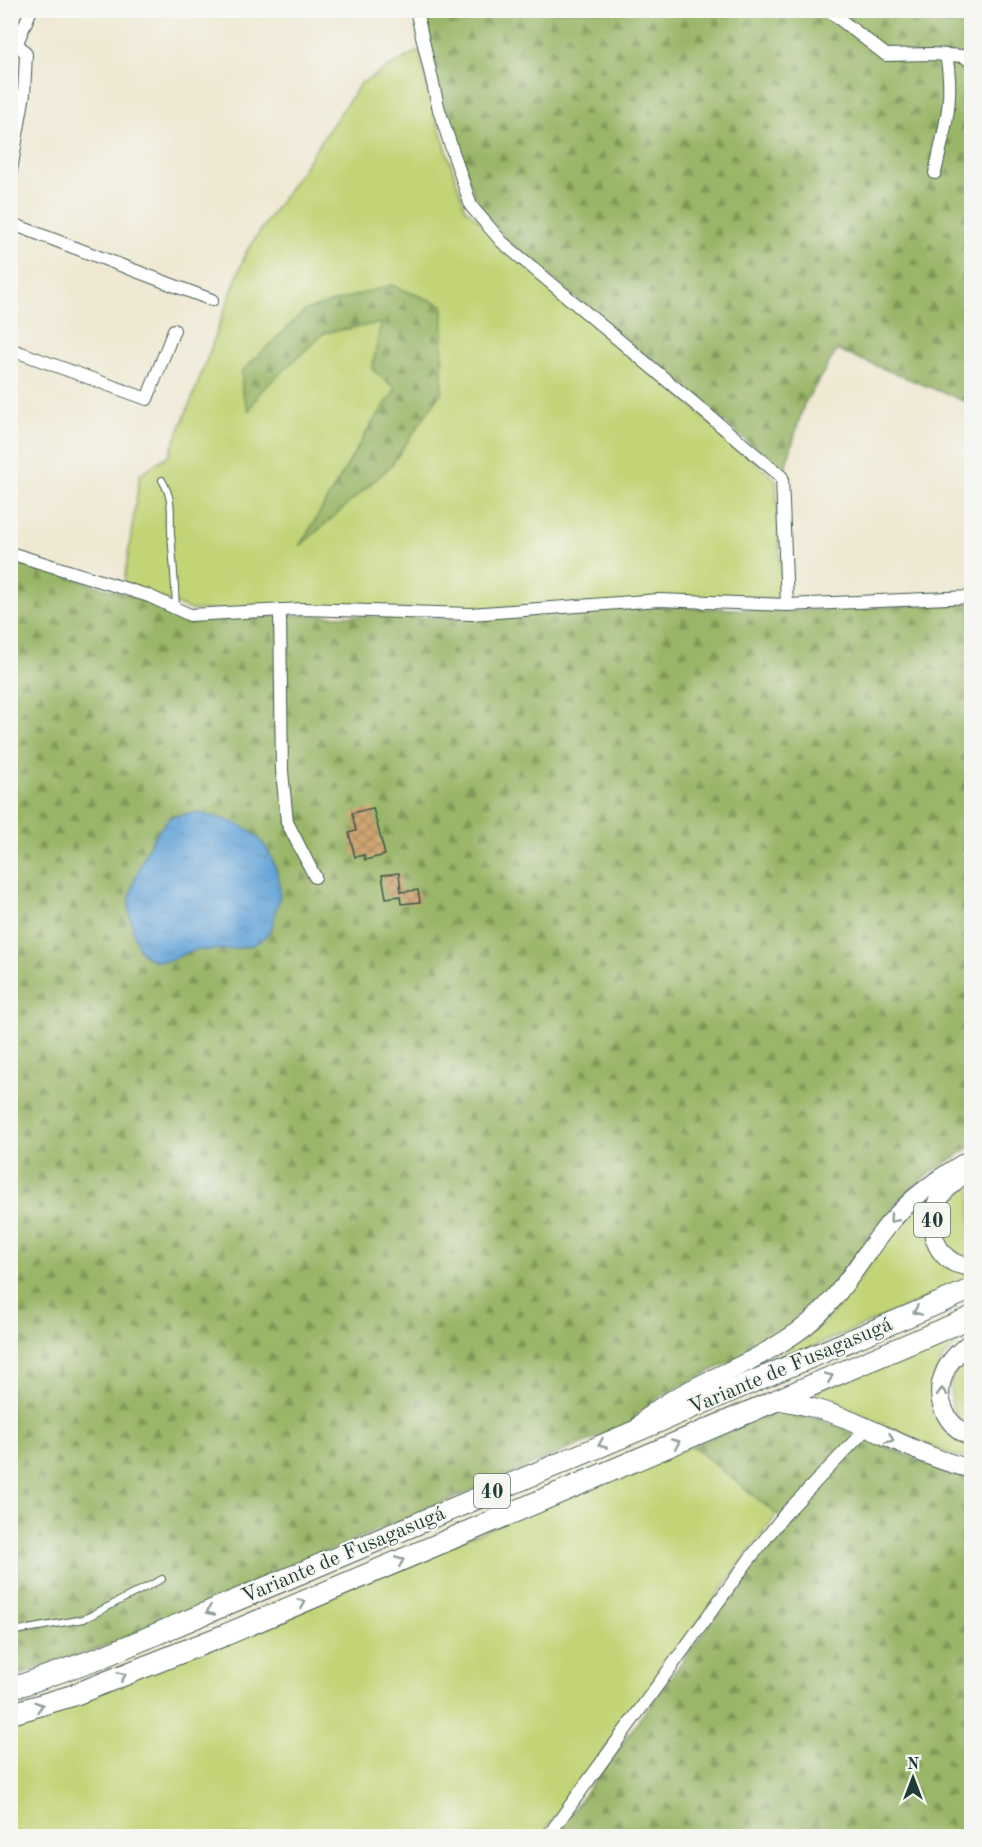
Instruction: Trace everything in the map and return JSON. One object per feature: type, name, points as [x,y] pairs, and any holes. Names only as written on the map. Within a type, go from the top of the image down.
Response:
[{"type":"highway","name":"Variante de Fusagasugá","points":[[10,1687],[22,1685],[102,1657],[972,1288]]},
{"type":"highway","name":"40","points":[[776,1400],[972,1317]]},
{"type":"highway","name":"Variante de Fusagasugá","points":[[10,1714],[71,1696],[225,1635],[776,1400]]},
{"type":"main road","name":"40","points":[[638,1430],[644,1420],[666,1404],[752,1360],[806,1326],[823,1312],[908,1202],[932,1183],[972,1158]]},
{"type":"main road","name":"40","points":[[972,1168],[940,1197],[932,1219],[937,1244],[944,1255],[954,1263],[972,1267]]},
{"type":"main road","points":[[972,1341],[949,1364],[943,1374],[941,1386],[944,1413],[954,1428],[972,1437]]},
{"type":"main road","points":[[776,1400],[803,1404],[847,1419],[947,1463],[972,1469]]},
{"type":"street","points":[[10,176],[24,94],[26,54],[17,43],[31,10]]},
{"type":"street","points":[[416,10],[439,110],[471,206],[502,242],[782,477],[787,605]]},
{"type":"street","points":[[828,10],[886,55],[964,56],[972,63]]},
{"type":"street","points":[[10,52],[26,54]]},
{"type":"street","points":[[934,173],[950,107],[950,76],[946,55]]},
{"type":"street","points":[[10,223],[212,300]]},
{"type":"street","points":[[10,349],[147,399],[174,330]]},
{"type":"street","points":[[10,553],[149,596],[190,615],[302,609],[471,614],[659,600],[787,605],[972,597]]},
{"type":"street","points":[[280,610],[282,771],[286,822],[315,877]]},
{"type":"street","points":[[548,1836],[754,1553],[785,1514],[867,1428]]},
{"type":"lane","points":[[162,480],[169,493],[172,506],[171,530],[176,609]]},
{"type":"lane","points":[[10,1632],[84,1618],[162,1579]]},
{"type":"green space","points":[[420,11],[971,11],[971,404],[837,350],[804,404],[784,472],[508,241],[477,204],[445,108]]},
{"type":"green space","points":[[419,50],[430,98],[465,208],[776,480],[782,599],[472,609],[191,610],[124,583],[140,474],[169,455],[246,252],[360,84]]},
{"type":"green space","points":[[391,285],[443,305],[442,391],[390,467],[300,546],[369,428],[396,389],[372,369],[381,323],[324,333],[260,392],[249,411],[242,392],[242,371],[306,310]]},
{"type":"green space","points":[[11,559],[147,601],[188,620],[303,615],[475,619],[648,606],[789,611],[971,603],[971,1147],[908,1190],[879,1223],[830,1290],[806,1315],[762,1346],[658,1398],[643,1409],[631,1423],[98,1649],[11,1678]]},
{"type":"green space","points":[[971,1179],[971,1258],[951,1251],[943,1238],[941,1223],[948,1201]]},
{"type":"green space","points":[[936,1189],[924,1218],[971,1275],[971,1280],[721,1385],[778,1355],[818,1327],[847,1296],[899,1226]]},
{"type":"green space","points":[[971,1325],[971,1330],[942,1359],[932,1383],[937,1416],[949,1435],[971,1447],[971,1460],[950,1455],[851,1410],[805,1396]]},
{"type":"green space","points":[[971,1352],[971,1427],[961,1421],[953,1409],[950,1385],[957,1369]]},
{"type":"green space","points":[[776,1409],[827,1422],[922,1462],[971,1478],[971,1836],[554,1836],[785,1521],[692,1446]]},
{"type":"green space","points":[[866,1437],[944,1472],[971,1478],[971,1836],[785,1521],[777,1514],[541,1836],[11,1836],[11,1724],[692,1446]]},
{"type":"water","points":[[196,812],[237,824],[257,836],[264,845],[280,883],[273,923],[267,935],[250,946],[192,951],[165,961],[151,959],[141,951],[136,943],[129,913],[134,882],[149,845],[170,817]]},
{"type":"building","points":[[373,808],[385,855],[365,860],[364,855],[355,857],[349,833],[356,831],[352,813]]},
{"type":"building","points":[[399,873],[401,892],[418,890],[420,902],[401,904],[400,896],[386,898],[382,875]]}]
